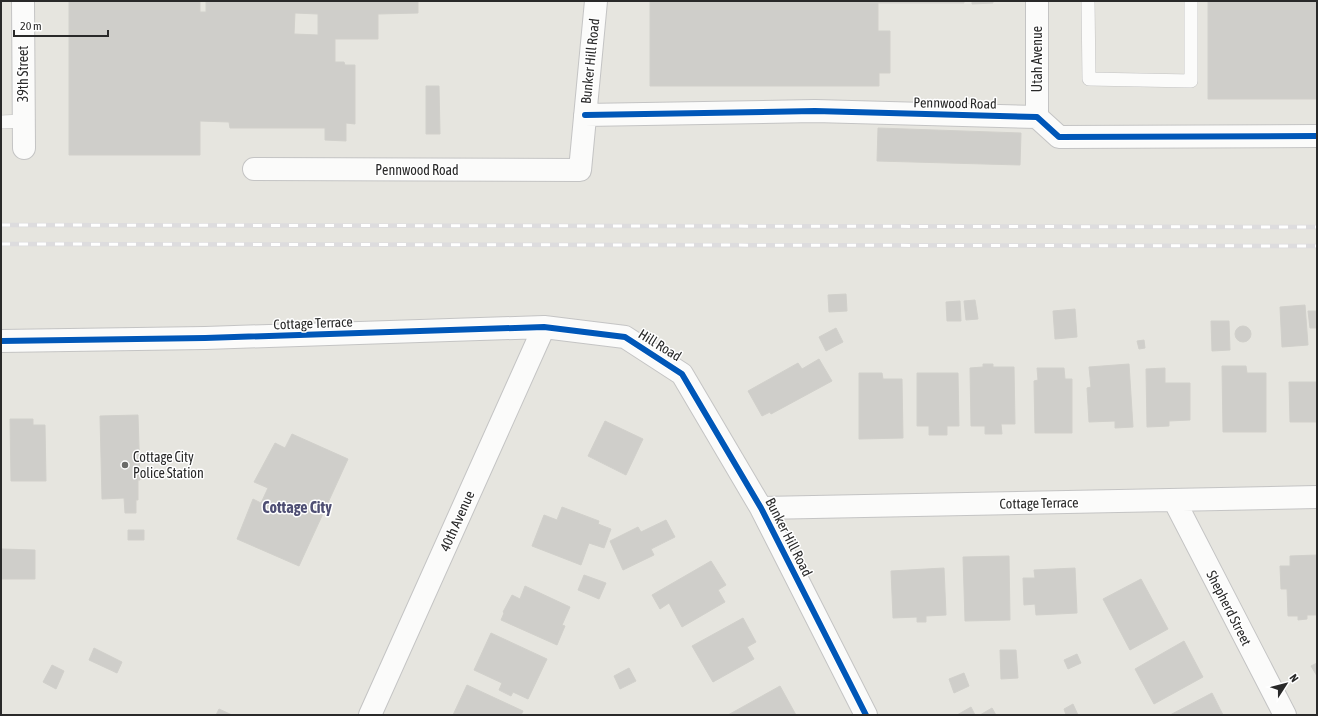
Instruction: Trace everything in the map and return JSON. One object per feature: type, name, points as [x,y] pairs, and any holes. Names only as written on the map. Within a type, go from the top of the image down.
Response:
[{"type":"street","name":"39th Street","points":[[23,1],[24,148]]},
{"type":"street","name":"Bunker Hill Road","points":[[580,170],[596,1]]},
{"type":"street","name":"Utah Avenue","points":[[1037,1],[1037,116]]},
{"type":"street","name":"Pennwood Road","points":[[585,115],[815,111],[1037,116]]},
{"type":"street","points":[[1037,116],[1059,137],[1317,136]]},
{"type":"street","name":"Pennwood Road","points":[[254,169],[580,170]]},
{"type":"street","name":"Cottage Terrace","points":[[1,341],[213,338],[544,328],[625,337]]},
{"type":"street","name":"40th Avenue","points":[[370,715],[544,328]]},
{"type":"street","name":"Hill Road","points":[[625,337],[682,374]]},
{"type":"street","name":"Bunker Hill Road","points":[[682,374],[761,508],[866,715]]},
{"type":"street","name":"Cottage Terrace","points":[[761,508],[1317,497]]},
{"type":"street","name":"Shepherd Street","points":[[1174,500],[1285,715]]},
{"type":"lane","points":[[1088,1],[1089,79],[1191,81],[1191,1]]},
{"type":"lane","points":[[1,122],[24,121]]},
{"type":"building","points":[[69,1],[200,1],[200,12],[206,12],[206,1],[418,1],[418,13],[378,14],[378,39],[335,39],[335,62],[344,62],[345,65],[355,65],[355,124],[346,123],[346,141],[325,140],[325,128],[230,128],[229,122],[200,121],[200,155],[69,155]],"holes":[[[295,13],[318,14],[318,35],[294,34]]]},
{"type":"building","points":[[650,1],[964,1],[964,3],[878,3],[878,31],[890,31],[890,73],[879,73],[879,86],[650,86]]},
{"type":"building","points":[[972,1],[993,1],[993,3],[972,4]]},
{"type":"building","points":[[1208,1],[1317,1],[1317,99],[1208,99]]},
{"type":"building","points":[[426,86],[439,86],[440,134],[426,134]]},
{"type":"building","points":[[878,128],[1021,133],[1020,165],[877,161]]},
{"type":"building","points":[[846,294],[847,311],[829,312],[828,295]]},
{"type":"building","points":[[975,300],[978,319],[966,320],[964,301]]},
{"type":"building","points":[[960,301],[961,321],[947,321],[946,302]]},
{"type":"building","points":[[1305,305],[1308,345],[1282,347],[1280,307]]},
{"type":"building","points":[[1075,309],[1077,337],[1055,339],[1053,311]]},
{"type":"building","points":[[1308,311],[1317,311],[1317,328],[1310,328]]},
{"type":"building","points":[[1211,321],[1229,321],[1230,350],[1212,351]]},
{"type":"building","points":[[1243,326],[1250,331],[1251,334],[1246,341],[1243,342],[1236,337],[1235,334],[1240,327]]},
{"type":"building","points":[[836,328],[843,342],[826,351],[819,337]]},
{"type":"building","points":[[1144,340],[1145,348],[1139,349],[1137,341]]},
{"type":"building","points":[[819,359],[832,381],[771,414],[770,412],[762,416],[748,391],[798,363],[802,369]]},
{"type":"building","points":[[983,364],[993,364],[993,367],[1014,367],[1015,424],[1001,424],[1002,434],[985,434],[985,426],[971,426],[970,368],[983,367]]},
{"type":"building","points":[[1129,364],[1133,427],[1115,428],[1115,421],[1089,422],[1087,388],[1091,387],[1089,367]]},
{"type":"building","points":[[1222,366],[1246,366],[1247,373],[1266,373],[1266,432],[1223,432]]},
{"type":"building","points":[[1037,368],[1064,368],[1065,379],[1072,379],[1072,433],[1035,433],[1034,381],[1038,380]]},
{"type":"building","points":[[1165,368],[1165,383],[1190,383],[1190,420],[1169,421],[1169,426],[1147,427],[1146,369]]},
{"type":"building","points":[[859,373],[882,373],[883,379],[902,379],[903,438],[859,439]]},
{"type":"building","points":[[917,373],[958,373],[959,426],[947,426],[947,435],[929,435],[929,426],[917,426]]},
{"type":"building","points":[[1289,382],[1317,382],[1317,422],[1290,422]]},
{"type":"building","points":[[138,415],[140,480],[138,480],[138,500],[136,500],[136,513],[125,513],[124,498],[102,499],[100,416]]},
{"type":"building","points":[[10,419],[33,419],[33,425],[45,425],[46,481],[11,481]]},
{"type":"building","points":[[605,421],[643,439],[626,475],[588,456]]},
{"type":"building","points":[[292,434],[348,459],[299,566],[237,539],[253,499],[261,503],[268,488],[254,482],[275,443],[285,448]]},
{"type":"building","points":[[562,507],[599,521],[598,524],[611,529],[604,548],[589,543],[581,565],[532,546],[544,515],[557,520]]},
{"type":"building","points":[[666,520],[675,537],[651,549],[654,555],[623,570],[610,541],[638,527],[641,532]]},
{"type":"building","points":[[128,530],[144,530],[144,540],[128,540]]},
{"type":"building","points":[[2,549],[35,550],[35,579],[2,579]]},
{"type":"building","points":[[1317,555],[1317,615],[1307,615],[1307,619],[1298,620],[1298,616],[1288,616],[1287,589],[1281,589],[1280,566],[1290,566],[1290,556]]},
{"type":"building","points":[[1009,556],[1010,620],[965,621],[963,557]]},
{"type":"building","points":[[711,561],[726,585],[718,590],[725,602],[682,627],[669,603],[660,609],[652,595]]},
{"type":"building","points":[[944,568],[946,615],[926,616],[926,622],[917,622],[917,617],[893,618],[891,571]]},
{"type":"building","points":[[1075,568],[1077,613],[1036,615],[1035,604],[1024,605],[1023,578],[1035,578],[1034,570]]},
{"type":"building","points":[[584,575],[606,583],[599,599],[578,590]]},
{"type":"building","points":[[1141,579],[1168,629],[1130,650],[1103,599]]},
{"type":"building","points":[[525,586],[570,607],[562,625],[565,626],[557,645],[501,620],[504,613],[503,612],[512,595],[520,599]]},
{"type":"building","points":[[743,618],[756,642],[747,647],[754,659],[713,682],[692,646]]},
{"type":"building","points":[[491,633],[547,659],[528,699],[513,692],[511,696],[499,690],[502,683],[474,670]]},
{"type":"building","points":[[1184,641],[1203,677],[1154,704],[1135,669]]},
{"type":"building","points":[[94,648],[122,662],[117,673],[89,660]]},
{"type":"building","points":[[1000,650],[1016,650],[1018,678],[1001,679]]},
{"type":"building","points":[[1077,654],[1081,663],[1068,669],[1064,660]]},
{"type":"building","points":[[1317,663],[1317,676],[1311,666]]},
{"type":"building","points":[[52,665],[64,671],[56,689],[43,682]]},
{"type":"building","points":[[629,668],[636,681],[620,689],[614,676]]},
{"type":"building","points":[[964,673],[969,686],[954,693],[949,679]]},
{"type":"building","points":[[467,685],[523,711],[521,715],[453,715]]},
{"type":"building","points":[[780,686],[796,715],[728,715]]},
{"type":"building","points":[[1212,693],[1223,715],[1170,715]]},
{"type":"building","points":[[1073,704],[1078,715],[1066,715],[1064,709]]},
{"type":"building","points":[[971,707],[975,715],[957,715]]},
{"type":"building","points":[[992,708],[996,715],[980,715]]},
{"type":"building","points":[[219,709],[232,715],[216,715]]},
{"type":"railway","points":[[1,225],[1317,227]]},
{"type":"railway","points":[[1,244],[1317,246]]},
{"type":"cycle path","points":[[585,115],[815,111],[1037,117],[1059,137],[1317,136]]},
{"type":"cycle path","points":[[1,341],[205,338],[544,327],[625,337],[682,374],[761,508],[866,715]]},
{"type":"place","name":"Cottage City Police Station","points":[[125,465]]},
{"type":"district","name":"Cottage City","points":[[297,507]]}]
